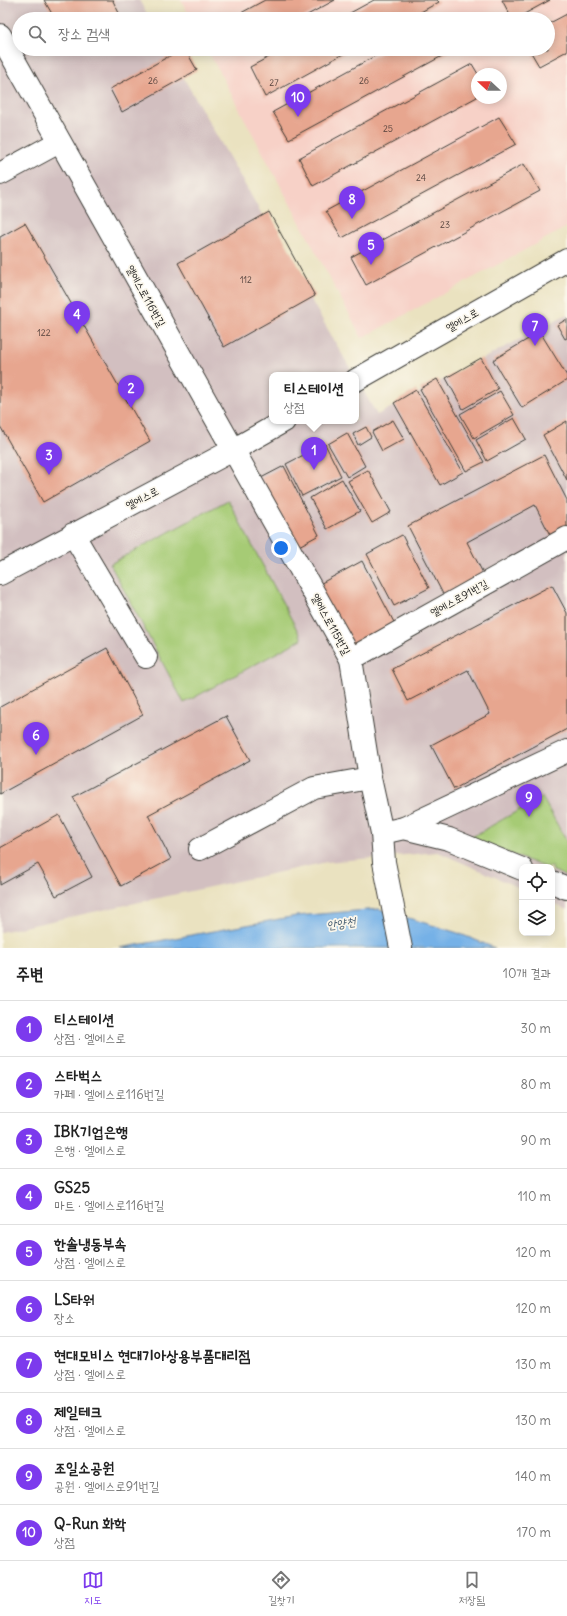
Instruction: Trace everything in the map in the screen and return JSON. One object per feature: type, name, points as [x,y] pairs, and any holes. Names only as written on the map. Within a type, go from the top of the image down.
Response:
[{"type":"street","name":"엘에스로116번길","points":[[0,35],[233,450]]},
{"type":"street","points":[[0,174],[59,142]]},
{"type":"street","name":"엘에스로","points":[[359,378],[567,260]]},
{"type":"street","name":"엘에스로","points":[[0,574],[233,450],[279,424]]},
{"type":"street","name":"엘에스로115번길","points":[[233,450],[351,659],[370,778],[382,833],[384,862],[401,948]]},
{"type":"street","points":[[73,534],[146,657]]},
{"type":"street","name":"엘에스로91번길","points":[[351,659],[567,538]]},
{"type":"street","points":[[382,833],[404,828],[567,751]]},
{"type":"street","points":[[200,849],[314,788],[370,778]]},
{"type":"street","points":[[404,828],[449,838],[519,868]]},
{"type":"street","points":[[555,883],[567,888]]},
{"type":"shaded area","points":[[0,0],[139,0],[146,12],[12,12],[12,56],[171,56],[352,372],[269,372],[269,424],[359,424],[359,383],[377,415],[567,314],[567,910],[555,904],[555,864],[519,864],[519,888],[438,852],[327,862],[0,932]]},
{"type":"shaded area","points":[[181,0],[567,0],[567,227],[362,338],[211,56],[555,56],[555,12],[187,12]]},
{"type":"green space","points":[[228,500],[302,639],[184,703],[110,564]]},
{"type":"green space","points":[[542,797],[567,842],[567,877],[555,871],[555,864],[536,864],[470,838]]},
{"type":"water","name":"안양천","points":[[379,909],[458,933],[495,948],[120,948],[296,916]]},
{"type":"building","points":[[44,0],[114,0],[113,1],[118,12],[51,12]]},
{"type":"building","points":[[265,0],[335,0],[313,12],[243,12]]},
{"type":"building","points":[[374,0],[437,0],[439,2],[421,12],[352,12]]},
{"type":"building","points":[[502,0],[550,0],[528,12],[508,12]]},
{"type":"building","points":[[567,14],[567,51],[539,66],[533,56],[555,56],[555,20]]},
{"type":"building","points":[[169,56],[189,56],[197,70],[122,112],[110,89]]},
{"type":"building","points":[[271,56],[339,56],[265,97],[250,67]]},
{"type":"building","points":[[375,56],[442,56],[289,139],[273,112]]},
{"type":"building","points":[[472,64],[474,68],[471,68],[471,100],[313,186],[299,158]]},
{"type":"building","points":[[499,117],[516,144],[342,238],[326,211]]},
{"type":"building","points":[[524,164],[540,191],[366,285],[351,257]]},
{"type":"building","points":[[269,212],[315,296],[224,347],[178,263]]},
{"type":"building","points":[[25,223],[150,441],[43,502],[0,426],[0,237]]},
{"type":"building","points":[[567,319],[567,338],[565,339],[557,325]]},
{"type":"building","points":[[540,332],[567,376],[567,380],[522,408],[493,360]]},
{"type":"building","points":[[481,358],[498,389],[463,409],[446,378]]},
{"type":"building","points":[[437,379],[484,462],[466,471],[420,389]]},
{"type":"building","points":[[416,390],[463,472],[440,485],[394,403]]},
{"type":"building","points":[[500,391],[514,415],[474,438],[460,414]]},
{"type":"building","points":[[514,418],[526,439],[487,461],[476,440]]},
{"type":"building","points":[[393,420],[404,439],[382,451],[372,432]]},
{"type":"building","points":[[567,421],[567,480],[543,435]]},
{"type":"building","points":[[366,427],[371,437],[358,445],[353,434]]},
{"type":"building","points":[[347,433],[365,466],[347,477],[328,444]]},
{"type":"building","points":[[325,444],[341,476],[302,496],[286,464]]},
{"type":"building","points":[[544,455],[567,500],[567,531],[552,539],[535,505],[467,542],[484,575],[444,596],[408,526]]},
{"type":"building","points":[[284,466],[319,535],[297,547],[261,478]]},
{"type":"building","points":[[368,470],[391,512],[372,523],[348,481]]},
{"type":"building","points":[[342,479],[360,511],[327,529],[310,498]]},
{"type":"building","points":[[402,535],[429,588],[394,606],[367,554]]},
{"type":"building","points":[[362,561],[397,628],[349,653],[314,587]]},
{"type":"building","points":[[552,585],[567,613],[567,729],[454,789],[431,745],[490,714],[468,670],[408,701],[392,669]]},
{"type":"building","points":[[107,648],[143,715],[0,794],[0,707]]},
{"type":"building","points":[[226,716],[250,760],[148,815],[171,859],[121,886],[73,797]]},
{"type":"building","points":[[59,815],[92,877],[56,896],[38,864],[0,885],[0,848]]},
{"type":"place","name":"Q-Run 화학","points":[[298,117]]},
{"type":"place","name":"제일테크","points":[[352,219]]},
{"type":"place","name":"한솔냉동부속","points":[[371,265]]},
{"type":"place","name":"GS25","points":[[77,334]]},
{"type":"place","name":"현대모비스 현대기아상용부품대리점","points":[[535,346]]},
{"type":"place","name":"스타벅스","points":[[131,408]]},
{"type":"place","name":"티스테이션","points":[[314,470]]},
{"type":"place","name":"IBK기업은행","points":[[49,475]]},
{"type":"place","name":"LS타워","points":[[36,755]]},
{"type":"place","name":"조일소공원","points":[[529,817]]}]
